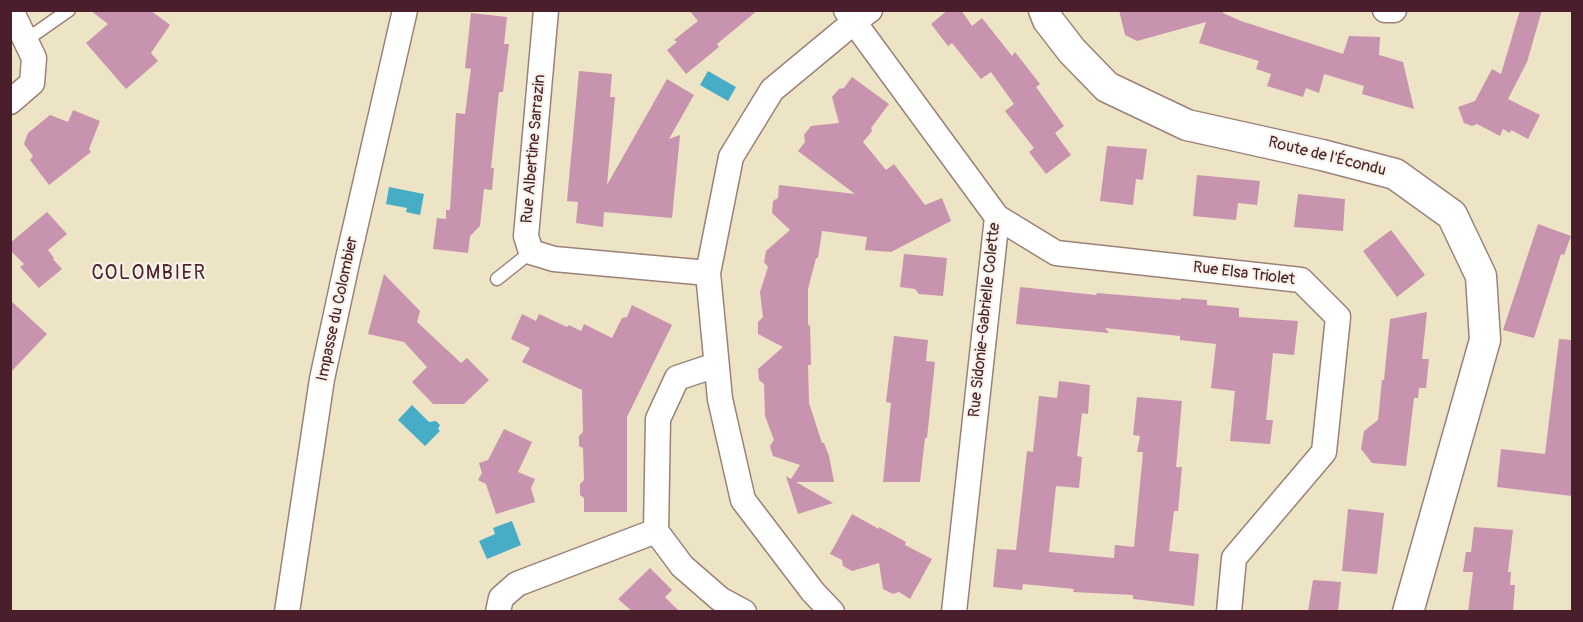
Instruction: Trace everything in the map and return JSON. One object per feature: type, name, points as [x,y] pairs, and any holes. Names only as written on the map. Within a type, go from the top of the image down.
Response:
[{"type":"street","points":[[10,102],[32,83],[34,58],[11,10]]},
{"type":"street","name":"Impasse du Colombier","points":[[287,612],[322,379],[405,10]]},
{"type":"street","name":"Rue Albertine Sarrazin","points":[[531,252],[526,236],[546,10]]},
{"type":"street","name":"Route de l'Écondu","points":[[1044,10],[1048,20],[1072,51],[1107,87],[1187,125],[1395,174],[1452,215],[1481,276],[1485,340],[1412,609]]},
{"type":"street","points":[[1384,10],[1394,10]]},
{"type":"street","points":[[832,612],[813,592],[743,500],[720,399],[708,273],[731,157],[772,90],[857,14]]},
{"type":"street","name":"Rue Sidonie-Gabrielle Colette","points":[[857,14],[997,217],[954,612]]},
{"type":"street","name":"Rue Elsa Triolet","points":[[997,217],[1056,253],[1301,280],[1338,317],[1324,452],[1234,558],[1229,612]]},
{"type":"street","points":[[531,252],[554,259],[708,273]]},
{"type":"street","points":[[716,365],[677,378],[658,419],[656,531],[682,566],[720,598],[744,612]]},
{"type":"street","points":[[498,612],[501,598],[517,584],[656,531]]},
{"type":"lane","points":[[26,40],[69,10]]},
{"type":"lane","points":[[497,279],[531,252]]},
{"type":"water","points":[[708,71],[736,87],[728,101],[700,85]]},
{"type":"water","points":[[389,187],[424,194],[420,215],[406,212],[407,208],[386,204]]},
{"type":"water","points":[[412,405],[429,422],[436,421],[440,425],[438,429],[440,431],[425,446],[398,420]]},
{"type":"water","points":[[512,521],[521,545],[487,559],[479,541],[495,534],[493,528]]},
{"type":"building","points":[[90,10],[150,10],[170,25],[151,53],[158,61],[126,89],[86,43],[108,24]]},
{"type":"building","points":[[689,10],[758,10],[717,44],[719,47],[686,74],[667,50],[677,42],[674,40],[698,21]]},
{"type":"building","points":[[948,10],[961,10],[972,26],[982,18],[1012,56],[1015,52],[1040,84],[1036,87],[1064,126],[1055,133],[1071,155],[1046,174],[1029,152],[1034,148],[1005,111],[1014,104],[991,72],[981,79],[952,43],[948,46],[931,24]]},
{"type":"building","points":[[1119,10],[1222,10],[1223,13],[1241,21],[1343,54],[1349,36],[1380,37],[1379,55],[1403,62],[1414,109],[1362,94],[1364,86],[1324,74],[1319,93],[1306,88],[1303,97],[1267,86],[1271,74],[1256,69],[1259,61],[1199,43],[1206,22],[1137,41],[1125,35]]},
{"type":"building","points":[[1520,10],[1542,10],[1527,62],[1508,99],[1540,115],[1528,139],[1511,130],[1510,133],[1503,129],[1500,136],[1477,124],[1472,126],[1464,123],[1458,107],[1475,101],[1492,69],[1501,74]]},
{"type":"building","points":[[471,13],[507,17],[504,44],[509,44],[503,92],[499,92],[491,168],[494,168],[492,190],[484,189],[480,226],[470,236],[468,253],[433,249],[437,218],[446,219],[446,210],[450,210],[456,113],[465,114],[471,69],[465,68]]},
{"type":"building","points":[[579,71],[612,74],[610,97],[615,97],[607,185],[667,79],[694,95],[669,139],[680,135],[672,218],[604,212],[603,227],[576,223],[578,202],[567,201]]},
{"type":"building","points":[[852,77],[889,104],[863,142],[886,170],[894,164],[925,205],[942,198],[951,221],[891,252],[865,250],[867,237],[822,231],[818,258],[816,258],[808,289],[811,365],[808,365],[809,403],[822,443],[829,456],[834,482],[796,482],[833,503],[798,514],[786,476],[791,479],[800,465],[773,456],[770,446],[774,440],[765,416],[764,384],[759,380],[758,369],[783,347],[758,334],[758,322],[763,317],[760,292],[768,267],[764,262],[766,251],[790,230],[772,213],[773,201],[778,198],[779,185],[855,194],[798,151],[805,142],[804,135],[811,126],[839,123],[832,97],[839,89],[844,88]]},
{"type":"building","points":[[73,110],[100,121],[89,149],[91,152],[49,185],[30,160],[33,156],[24,144],[28,133],[50,115],[68,122]]},
{"type":"building","points":[[1107,146],[1147,149],[1143,180],[1136,179],[1133,205],[1100,201]]},
{"type":"building","points":[[1197,175],[1260,181],[1257,205],[1238,203],[1236,220],[1193,216]]},
{"type":"building","points":[[1298,194],[1345,199],[1343,231],[1294,227]]},
{"type":"building","points":[[47,212],[67,234],[48,250],[62,269],[39,288],[20,267],[24,264],[10,250],[10,243]]},
{"type":"building","points":[[1538,224],[1571,236],[1564,255],[1561,254],[1534,338],[1503,330]]},
{"type":"building","points":[[1391,230],[1425,275],[1397,297],[1363,251]]},
{"type":"building","points":[[904,254],[947,258],[943,296],[919,294],[915,289],[900,287]]},
{"type":"building","points":[[384,274],[420,311],[417,322],[461,363],[467,358],[489,380],[464,404],[433,404],[412,382],[427,367],[404,342],[368,334]]},
{"type":"building","points":[[1020,287],[1096,295],[1097,293],[1207,300],[1207,305],[1239,308],[1239,317],[1298,321],[1294,355],[1273,353],[1266,420],[1273,420],[1270,444],[1230,441],[1235,391],[1211,388],[1216,344],[1180,340],[1180,336],[1105,328],[1109,333],[1016,324]]},
{"type":"building","points":[[10,300],[47,334],[10,373]]},
{"type":"building","points":[[632,305],[672,325],[627,417],[627,512],[584,512],[584,498],[580,495],[580,484],[584,480],[583,448],[579,446],[579,436],[583,432],[582,390],[522,362],[530,348],[511,339],[522,314],[536,321],[539,314],[581,331],[584,324],[612,338],[622,318],[627,317]]},
{"type":"building","points":[[1427,312],[1422,359],[1429,359],[1426,388],[1419,388],[1418,398],[1414,398],[1406,466],[1372,463],[1361,449],[1364,431],[1378,420],[1390,319]]},
{"type":"building","points":[[894,336],[928,340],[926,361],[935,362],[920,482],[883,482],[891,403],[886,402]]},
{"type":"building","points":[[1559,339],[1572,340],[1572,496],[1497,487],[1501,449],[1545,454]]},
{"type":"building","points":[[1059,381],[1090,385],[1088,414],[1082,413],[1077,456],[1082,457],[1079,488],[1056,486],[1049,552],[1114,558],[1115,545],[1134,547],[1143,452],[1137,452],[1140,436],[1133,435],[1137,397],[1182,401],[1176,467],[1182,467],[1178,511],[1174,511],[1169,551],[1199,554],[1194,606],[1133,599],[1133,595],[1073,592],[1074,589],[1023,584],[1022,590],[993,587],[997,549],[1016,550],[1027,451],[1033,452],[1039,396],[1057,398]]},
{"type":"building","points":[[504,429],[532,442],[518,472],[535,479],[531,488],[535,502],[496,514],[486,484],[478,480],[482,473],[479,463],[488,460]]},
{"type":"building","points":[[1348,509],[1384,513],[1377,574],[1342,571]]},
{"type":"building","points":[[852,514],[906,542],[905,545],[932,559],[910,599],[899,592],[893,594],[883,589],[879,563],[852,571],[843,566],[842,560],[830,554]]},
{"type":"building","points":[[1474,527],[1513,530],[1508,572],[1511,572],[1510,585],[1515,585],[1513,612],[1468,612],[1473,572],[1463,572],[1466,552],[1471,552]]},
{"type":"building","points":[[650,568],[672,590],[665,597],[680,612],[633,612],[618,599]]},
{"type":"building","points":[[1313,580],[1341,582],[1338,612],[1308,612]]},
{"type":"district","name":"COLOMBIER","points":[[149,274]]}]
